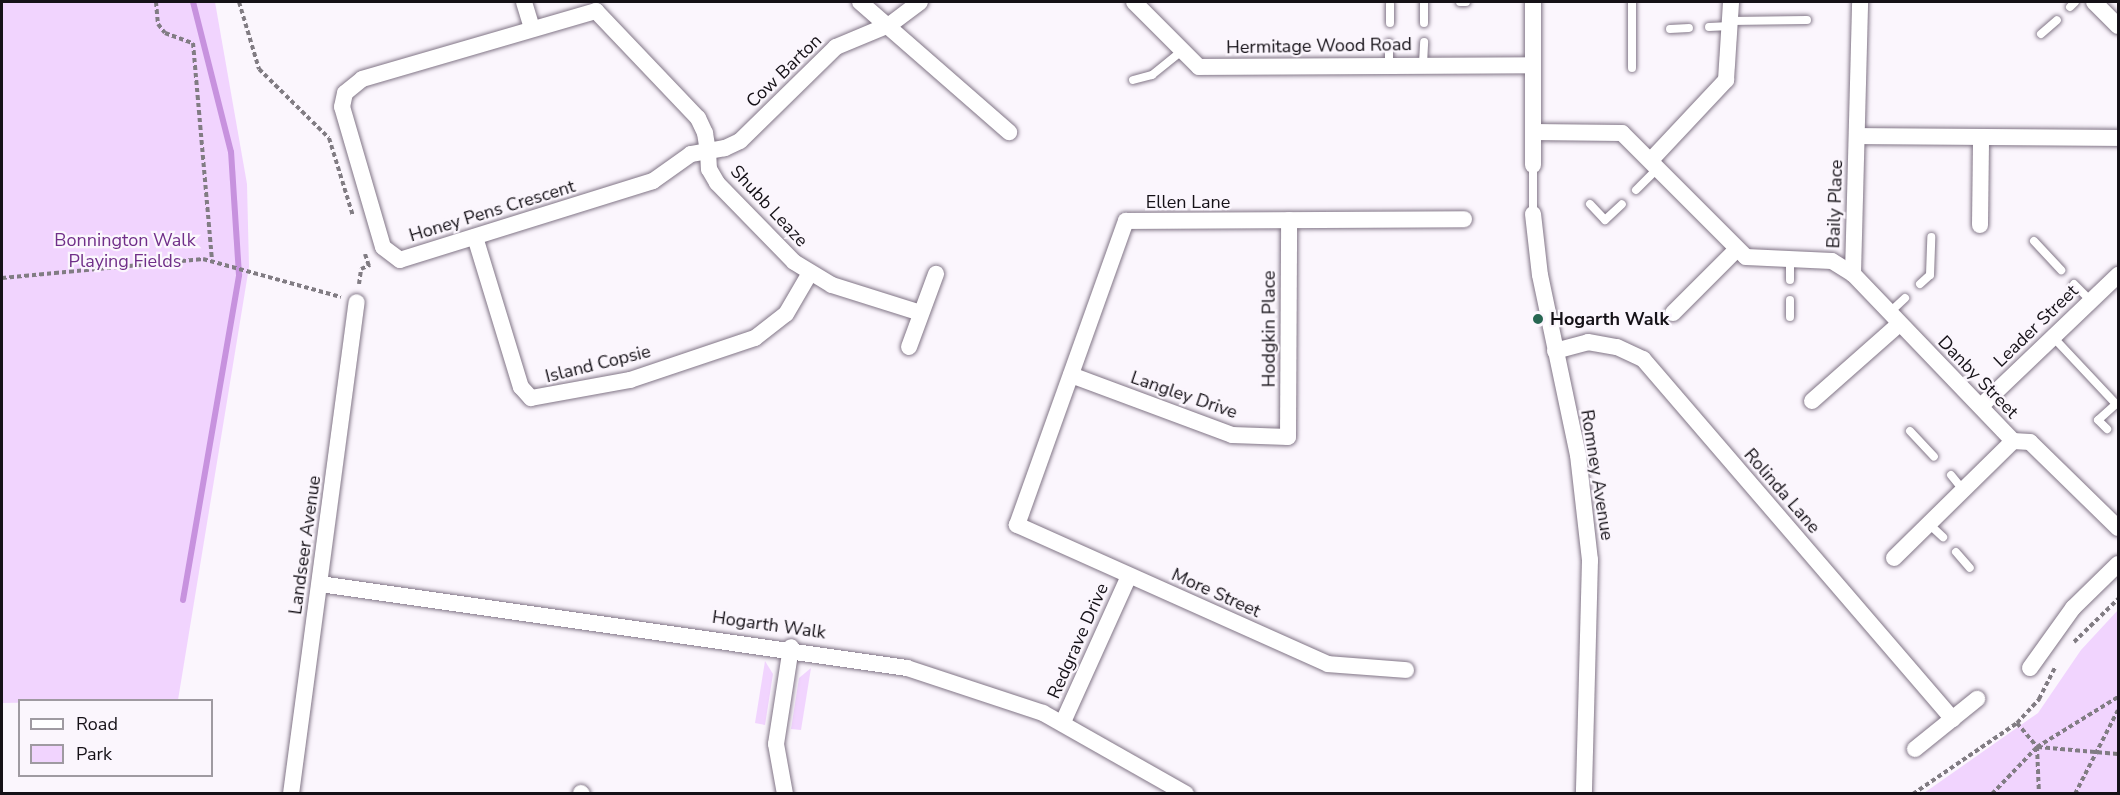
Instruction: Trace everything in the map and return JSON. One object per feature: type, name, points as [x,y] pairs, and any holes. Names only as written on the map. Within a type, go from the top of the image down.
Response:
[{"type":"street","points":[[524,2],[532,28]]},
{"type":"street","points":[[860,2],[891,24],[1009,132]]},
{"type":"street","name":"Cow Barton","points":[[708,151],[740,141],[836,47],[891,24],[920,2]]},
{"type":"street","name":"Hermitage Wood Road","points":[[1134,2],[1199,67],[1389,64],[1533,65]]},
{"type":"street","points":[[1533,2],[1533,165]]},
{"type":"street","points":[[1655,164],[1720,91],[1729,64],[1731,2]]},
{"type":"street","name":"Baily Place","points":[[1853,274],[1860,2]]},
{"type":"street","points":[[2094,2],[2118,26]]},
{"type":"street","name":"Honey Pens Crescent","points":[[596,11],[362,79],[345,93],[342,107],[367,200],[390,257],[400,260],[653,181],[676,161],[708,151]]},
{"type":"street","name":"Shubb Leaze","points":[[596,11],[698,118],[708,151],[709,169],[717,183],[810,273],[921,313]]},
{"type":"street","name":"Danby Street","points":[[1533,132],[1622,133],[1655,164],[1736,250],[1754,260],[1832,261],[1853,274],[2013,441],[1894,558]]},
{"type":"street","name":"Baily Place","points":[[1857,136],[2118,138]]},
{"type":"street","points":[[1980,225],[1981,138]]},
{"type":"street","name":"Romney Avenue","points":[[1533,214],[1555,351],[1578,455],[1592,580],[1584,794]]},
{"type":"street","name":"Ellen Lane","points":[[1017,525],[1126,221],[1464,219]]},
{"type":"street","name":"Hodgkin Place","points":[[1288,437],[1289,220]]},
{"type":"street","name":"Island Copsie","points":[[476,237],[521,387],[531,398],[630,380],[755,338],[786,314],[810,273]]},
{"type":"street","points":[[1673,313],[1736,250]]},
{"type":"street","points":[[909,347],[936,274]]},
{"type":"street","name":"Leader Street","points":[[1981,406],[2118,275]]},
{"type":"street","name":"Landseer Avenue","points":[[291,794],[356,309]]},
{"type":"street","points":[[1812,401],[1894,319]]},
{"type":"street","name":"Rolinda Lane","points":[[1555,351],[1588,342],[1617,346],[1643,359],[1953,719]]},
{"type":"street","name":"Langley Drive","points":[[1071,375],[1232,435],[1288,437]]},
{"type":"street","points":[[2013,441],[2030,442],[2118,528]]},
{"type":"street","name":"More Street","points":[[1017,525],[1328,664],[1406,670]]},
{"type":"street","points":[[2030,669],[2073,608],[2118,564]]},
{"type":"street","name":"Redgrave Drive","points":[[1063,722],[1129,576]]},
{"type":"street","name":"Hogarth Walk","points":[[320,584],[791,647],[945,678],[1063,722],[1186,794]]},
{"type":"street","points":[[785,794],[776,744],[791,647]]},
{"type":"street","points":[[1915,749],[1977,699]]},
{"type":"lane","points":[[1424,2],[1424,23]]},
{"type":"lane","points":[[1460,2],[1466,2]]},
{"type":"lane","points":[[1632,2],[1632,68]]},
{"type":"lane","points":[[1390,4],[1390,23]]},
{"type":"lane","points":[[1709,27],[1730,23],[1807,20]]},
{"type":"lane","points":[[2041,34],[2057,20]]},
{"type":"lane","points":[[1670,29],[1689,28]]},
{"type":"lane","points":[[1423,64],[1424,42]]},
{"type":"lane","points":[[1389,43],[1389,64]]},
{"type":"lane","points":[[1133,80],[1152,75],[1183,50]]},
{"type":"lane","points":[[1636,190],[1655,164]]},
{"type":"lane","name":"Romney Avenue","points":[[1533,165],[1533,214]]},
{"type":"lane","points":[[1590,204],[1605,220],[1622,204]]},
{"type":"lane","points":[[1920,284],[1930,275],[1930,237]]},
{"type":"lane","points":[[2034,241],[2061,270]]},
{"type":"lane","points":[[1790,260],[1790,280]]},
{"type":"lane","points":[[2074,284],[2090,300]]},
{"type":"lane","points":[[1894,319],[1905,298]]},
{"type":"lane","points":[[1790,300],[1790,318]]},
{"type":"lane","points":[[2052,336],[2117,402],[2098,420],[2107,429]]},
{"type":"lane","points":[[1910,431],[1934,457]]},
{"type":"lane","points":[[1951,475],[1964,491]]},
{"type":"lane","points":[[1930,525],[1943,537]]},
{"type":"lane","points":[[1956,552],[1970,568]]},
{"type":"path","points":[[156,2],[158,24],[165,33],[193,43],[212,260]]},
{"type":"path","points":[[239,2],[259,69],[329,138],[356,226]]},
{"type":"path","points":[[362,246],[369,266]]},
{"type":"path","points":[[356,309],[360,272],[390,257]]},
{"type":"path","points":[[2,278],[212,260],[340,294],[356,309]]},
{"type":"path","points":[[2067,649],[2118,599]]},
{"type":"path","points":[[1913,794],[2017,723],[2039,699],[2060,658]]},
{"type":"path","points":[[1992,794],[2037,747],[2118,697]]},
{"type":"path","points":[[2075,794],[2118,710]]},
{"type":"path","points":[[2017,723],[2037,747],[2039,794]]},
{"type":"path","points":[[2037,747],[2118,754]]},
{"type":"green space","name":"Bonnington Walk Playing Fields","points":[[2,2],[215,2],[247,184],[249,267],[178,699],[18,699],[18,703],[2,703]]},
{"type":"green space","points":[[2118,610],[2118,793],[1924,793],[2038,713],[2081,650]]},
{"type":"green space","points":[[765,661],[773,674],[765,725],[755,723]]},
{"type":"green space","points":[[811,668],[801,730],[791,729],[799,678]]},
{"type":"waterway","points":[[183,600],[239,275],[231,152],[193,2]]},
{"type":"place","name":"Hogarth Walk","points":[[1538,319]]}]
